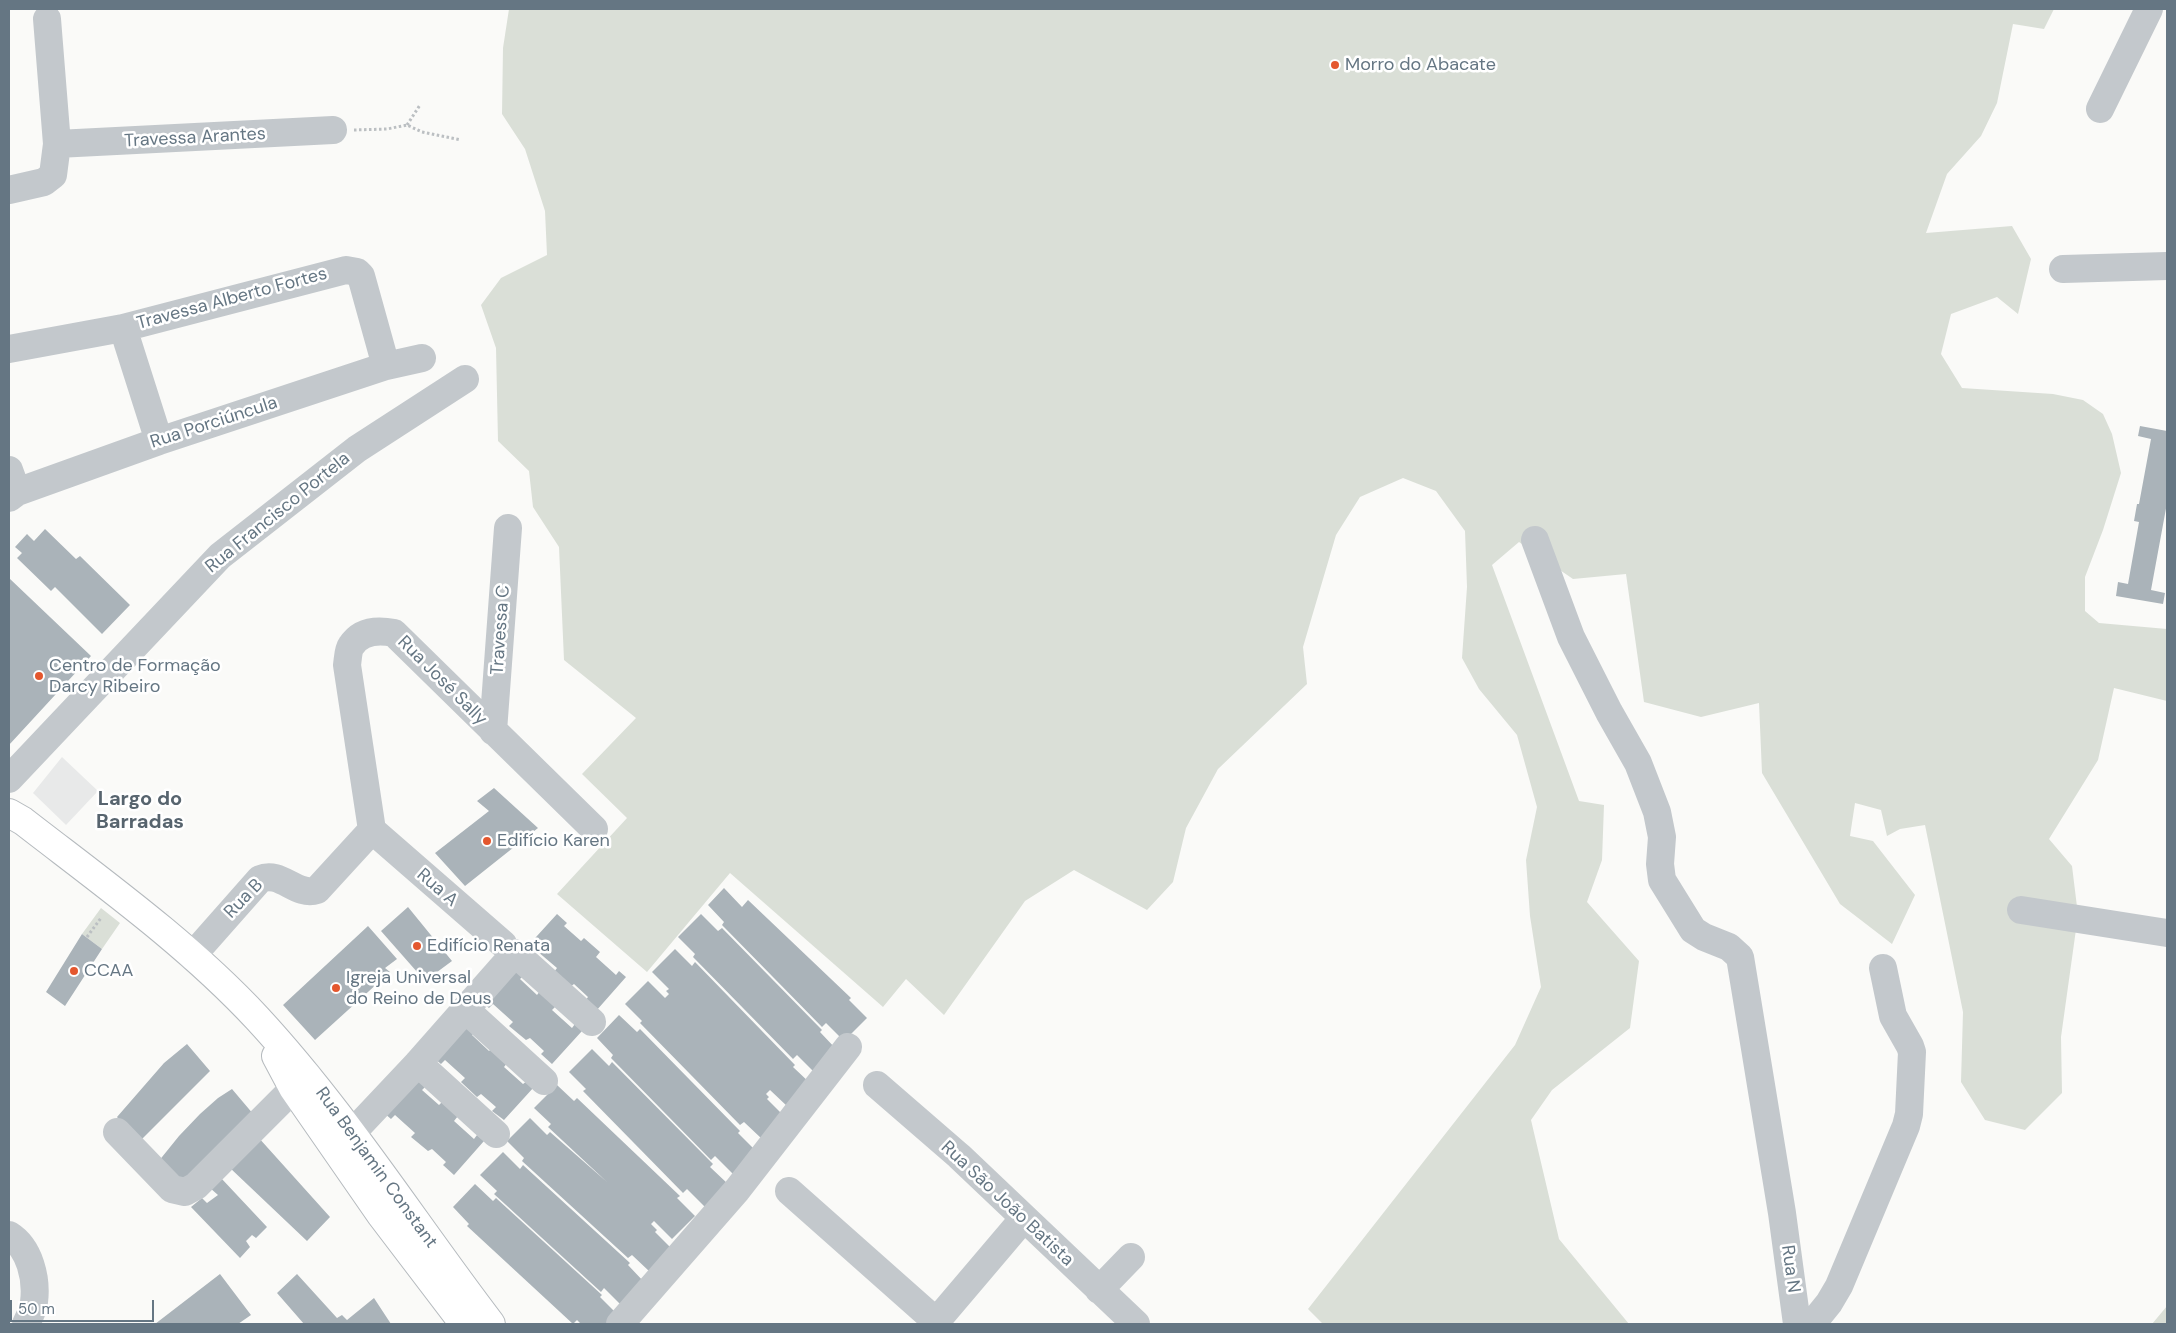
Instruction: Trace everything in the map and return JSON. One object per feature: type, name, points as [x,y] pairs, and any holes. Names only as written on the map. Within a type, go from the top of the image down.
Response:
[{"type":"main road","name":"Rua Benjamin Constant","points":[[9,813],[23,821],[98,879],[192,956],[256,1017],[300,1082],[381,1216],[464,1324]]},
{"type":"main road","name":"Rua Benjamin Constant","points":[[300,1082],[352,1133],[491,1324]]},
{"type":"street","points":[[2100,109],[2149,9]]},
{"type":"street","points":[[9,190],[44,182],[50,178],[57,144],[47,20]]},
{"type":"street","name":"Travessa Arantes","points":[[57,144],[333,130]]},
{"type":"street","points":[[2063,269],[2167,266]]},
{"type":"street","name":"Travessa Alberto Fortes","points":[[9,349],[123,328],[346,270],[357,272],[361,276],[386,366]]},
{"type":"street","points":[[123,328],[159,441]]},
{"type":"street","name":"Rua Porciúncula","points":[[11,486],[159,441],[386,366],[422,358]]},
{"type":"street","name":"Rua Francisco Portela","points":[[9,779],[220,556],[357,449],[465,379]]},
{"type":"street","name":"Travessa C","points":[[493,731],[508,528]]},
{"type":"street","name":"Rua N","points":[[1535,540],[1571,637],[1609,712],[1638,763],[1657,812],[1662,837],[1660,864],[1662,880],[1694,930],[1704,937],[1729,946],[1740,957],[1782,1213],[1797,1324]]},
{"type":"street","name":"Rua José Sally","points":[[372,830],[347,665],[350,646],[362,635],[380,630],[394,633],[594,829]]},
{"type":"street","name":"Rua A","points":[[372,830],[503,944]]},
{"type":"street","name":"Rua B","points":[[192,956],[260,879],[275,876],[306,892],[317,890],[372,830]]},
{"type":"street","points":[[2021,910],[2167,933]]},
{"type":"street","points":[[352,1133],[466,1010],[515,953],[592,1022]]},
{"type":"street","points":[[1812,1324],[1829,1303],[1839,1286],[1909,1114],[1912,1052],[1893,1016],[1883,968]]},
{"type":"street","points":[[466,1010],[544,1081]]},
{"type":"street","points":[[620,1324],[738,1190],[848,1047]]},
{"type":"street","points":[[418,1063],[496,1134]]},
{"type":"street","points":[[118,1132],[172,1189],[185,1192],[196,1186],[300,1082]]},
{"type":"street","name":"Rua São João Batista","points":[[877,1085],[959,1156],[1136,1324]]},
{"type":"street","points":[[789,1191],[936,1323],[1024,1218]]},
{"type":"street","points":[[9,1235],[28,1257],[35,1281],[34,1304],[26,1324]]},
{"type":"street","points":[[1099,1290],[1132,1257]]},
{"type":"path","points":[[406,125],[420,105]]},
{"type":"path","points":[[333,130],[387,129],[406,125],[422,132],[461,140]]},
{"type":"path","points":[[87,937],[101,918]]},
{"type":"shaded area","points":[[509,9],[2054,9],[2044,29],[2013,24],[1997,103],[1981,136],[1947,174],[1926,233],[2012,226],[2031,259],[2018,314],[1997,297],[1951,314],[1941,354],[1962,388],[2053,394],[2083,400],[2103,414],[2112,434],[2121,473],[2103,530],[2085,577],[2085,611],[2099,623],[2167,629],[2167,701],[2114,688],[2098,760],[2049,839],[2072,866],[2078,915],[2061,1037],[2062,1093],[2025,1130],[1985,1120],[1961,1082],[1963,1012],[1925,825],[1900,829],[1887,836],[1881,810],[1855,803],[1850,836],[1873,841],[1915,895],[1892,944],[1840,904],[1762,773],[1759,703],[1701,717],[1644,702],[1626,574],[1573,579],[1519,542],[1492,565],[1579,801],[1604,805],[1602,860],[1587,902],[1639,961],[1630,1028],[1552,1090],[1531,1120],[1559,1239],[1629,1324],[1323,1324],[1308,1309],[1515,1045],[1541,987],[1530,916],[1526,860],[1537,807],[1517,735],[1479,689],[1462,658],[1467,587],[1465,531],[1436,491],[1403,478],[1360,497],[1336,535],[1303,647],[1307,684],[1218,769],[1186,828],[1173,882],[1147,910],[1074,870],[1025,901],[944,1015],[906,979],[883,1007],[730,873],[647,972],[557,894],[627,818],[582,774],[636,718],[564,660],[559,547],[533,507],[529,471],[498,441],[496,348],[481,305],[501,278],[547,255],[545,211],[525,149],[502,114],[503,48]]},
{"type":"shaded area","points":[[62,757],[98,791],[66,825],[33,793]]},
{"type":"shaded area","points":[[101,908],[120,923],[102,949],[82,934]]},
{"type":"shaded area","points":[[2167,1306],[2167,1324],[2152,1324]]},
{"type":"building","points":[[2140,426],[2167,431],[2167,503],[2151,590],[2165,593],[2163,604],[2116,596],[2118,582],[2128,584],[2139,522],[2134,521],[2151,439],[2138,436]]},
{"type":"building","points":[[45,529],[76,559],[80,556],[130,605],[102,634],[55,587],[51,591],[17,558],[22,553],[15,547],[27,534],[34,541]]},
{"type":"building","points":[[9,578],[91,656],[9,745]]},
{"type":"building","name":"Edifício Karen","points":[[494,788],[538,828],[465,886],[435,853],[489,811],[477,801]]},
{"type":"building","points":[[724,888],[742,907],[748,900],[851,998],[849,1000],[867,1018],[844,1041],[826,1023],[822,1027],[722,925],[724,922],[708,905]]},
{"type":"building","name":"Edifício Renata","points":[[408,907],[452,961],[425,981],[381,931]]},
{"type":"building","points":[[557,914],[567,923],[564,926],[581,941],[584,938],[600,952],[596,957],[616,975],[619,971],[626,977],[596,1011],[585,1001],[588,997],[574,984],[570,987],[554,972],[557,968],[537,951],[534,955],[526,948]]},
{"type":"building","points":[[701,914],[718,931],[722,928],[822,1030],[820,1032],[837,1050],[815,1073],[797,1055],[793,1059],[693,957],[695,954],[678,937]]},
{"type":"building","name":"Igreja Universal do Reino de Deus","points":[[368,926],[397,959],[385,968],[390,972],[315,1040],[283,1005]]},
{"type":"building","name":"CCAA","points":[[82,934],[102,949],[65,1006],[46,992]]},
{"type":"building","points":[[675,949],[692,966],[695,962],[811,1084],[788,1107],[770,1090],[766,1094],[769,1097],[767,1099],[784,1116],[762,1139],[744,1122],[740,1125],[640,1023],[642,1021],[625,1004],[648,981],[665,998],[669,994],[666,991],[669,989],[652,972]]},
{"type":"building","points":[[513,968],[523,976],[520,979],[537,995],[540,991],[556,1006],[552,1010],[572,1028],[575,1024],[582,1031],[552,1064],[541,1054],[544,1051],[530,1038],[526,1040],[509,1026],[513,1022],[493,1004],[489,1008],[482,1002]]},
{"type":"building","points":[[619,1015],[637,1032],[640,1029],[740,1131],[738,1133],[756,1151],[733,1174],[715,1156],[711,1160],[611,1058],[613,1055],[597,1038]]},
{"type":"building","points":[[465,1024],[474,1033],[472,1035],[489,1051],[492,1048],[508,1062],[504,1067],[523,1084],[527,1081],[534,1087],[504,1120],[492,1111],[496,1107],[481,1094],[477,1097],[461,1082],[465,1078],[445,1060],[441,1064],[434,1058]]},
{"type":"building","points":[[187,1044],[210,1071],[138,1143],[117,1117],[164,1063]]},
{"type":"building","points":[[592,1049],[609,1066],[612,1062],[713,1164],[710,1167],[728,1184],[705,1207],[687,1189],[683,1193],[583,1091],[586,1089],[569,1072]]},
{"type":"building","points":[[415,1078],[425,1087],[422,1090],[439,1105],[442,1102],[458,1116],[454,1121],[474,1139],[477,1135],[484,1141],[454,1175],[443,1165],[446,1162],[432,1149],[428,1151],[411,1137],[415,1133],[395,1115],[391,1119],[384,1113]]},
{"type":"building","points":[[557,1085],[574,1101],[577,1098],[680,1196],[677,1198],[695,1216],[672,1239],[654,1221],[651,1224],[657,1230],[655,1232],[672,1249],[650,1272],[632,1255],[628,1258],[522,1161],[524,1158],[507,1141],[530,1118],[547,1135],[550,1132],[607,1182],[548,1127],[551,1124],[534,1108]]},
{"type":"building","points":[[232,1089],[254,1115],[180,1183],[158,1162],[200,1114],[218,1098]]},
{"type":"building","points":[[258,1137],[330,1217],[307,1241],[229,1167]]},
{"type":"building","points":[[503,1152],[520,1169],[523,1165],[630,1263],[628,1265],[645,1283],[622,1306],[604,1288],[601,1292],[494,1194],[497,1191],[480,1175]]},
{"type":"building","points":[[221,1178],[267,1227],[256,1238],[252,1235],[246,1241],[250,1247],[240,1258],[191,1207],[202,1198],[207,1203],[218,1195],[210,1188]]},
{"type":"building","points":[[475,1184],[493,1201],[496,1198],[602,1295],[600,1297],[618,1315],[609,1324],[581,1324],[577,1320],[573,1324],[467,1226],[469,1224],[453,1207]]},
{"type":"building","points":[[220,1274],[251,1315],[238,1324],[155,1324]]},
{"type":"building","points":[[297,1274],[337,1318],[342,1315],[347,1320],[374,1298],[391,1324],[304,1324],[277,1293]]},
{"type":"place","name":"Morro do Abacate","points":[[1335,65]]},
{"type":"place","name":"Centro de Formação Darcy Ribeiro","points":[[39,676]]},
{"type":"place","name":"Edifício Karen","points":[[487,841]]},
{"type":"place","name":"Edifício Renata","points":[[417,946]]},
{"type":"place","name":"CCAA","points":[[74,971]]},
{"type":"place","name":"Igreja Universal do Reino de Deus","points":[[336,988]]},
{"type":"district","name":"Largo do Barradas","points":[[140,812]]}]
